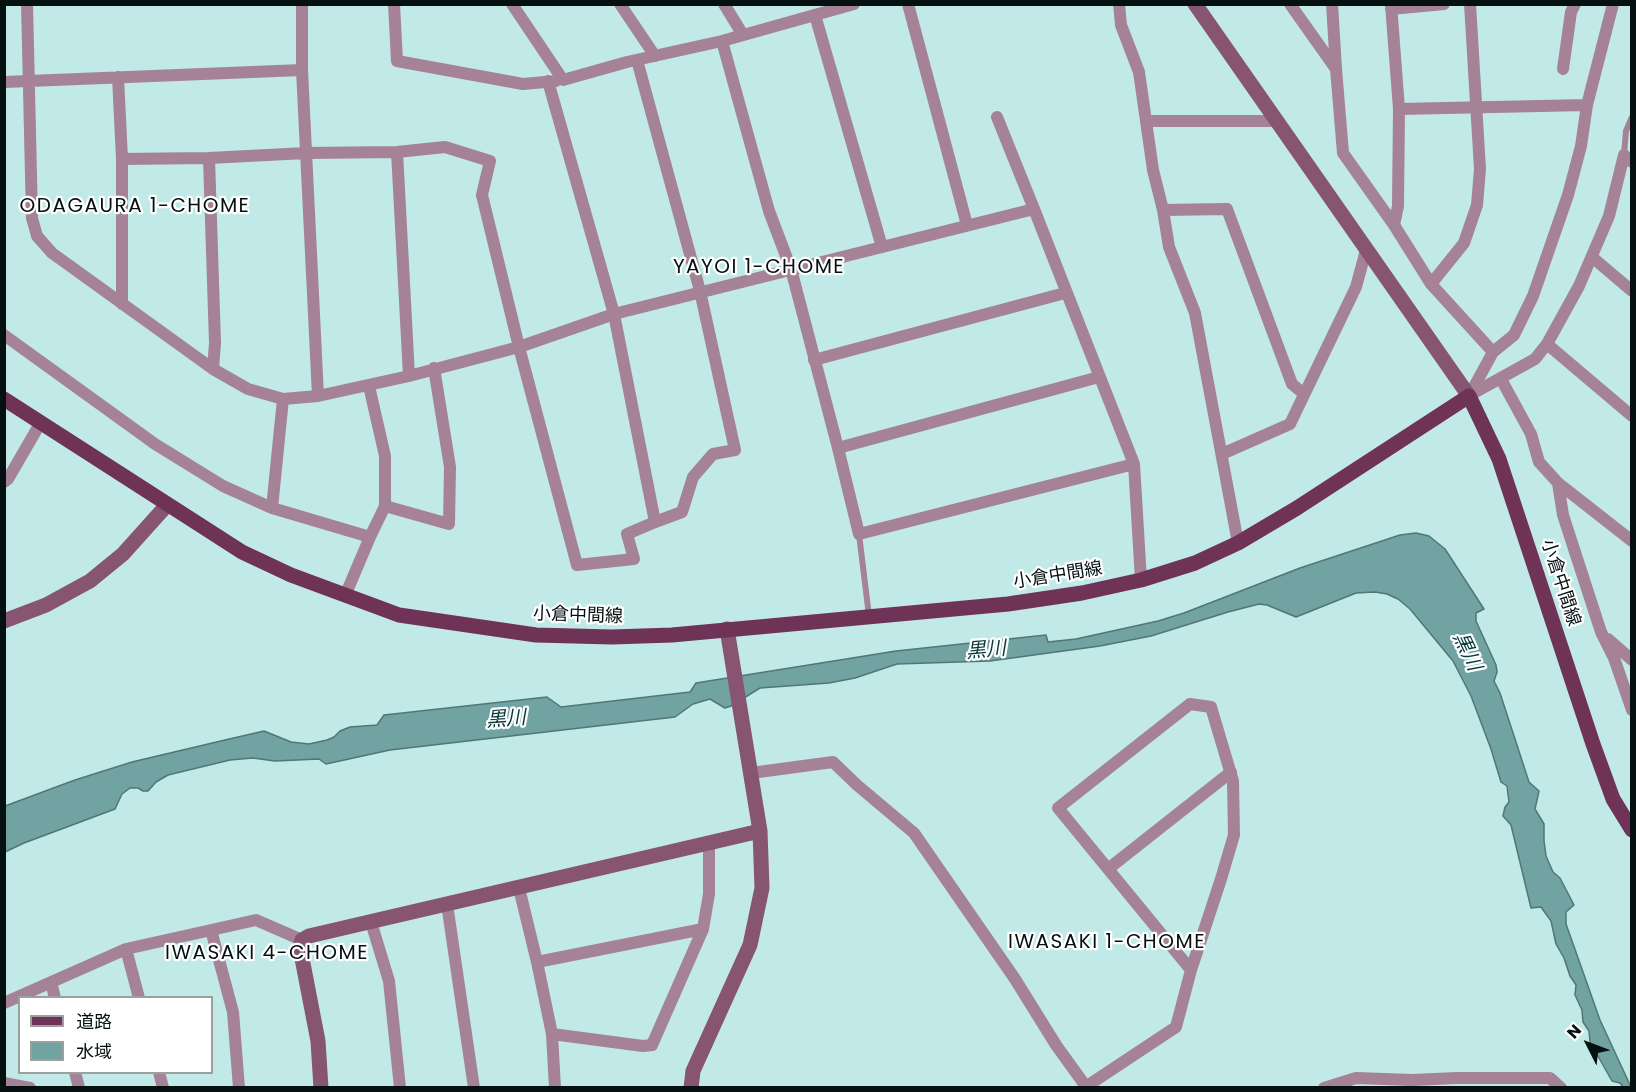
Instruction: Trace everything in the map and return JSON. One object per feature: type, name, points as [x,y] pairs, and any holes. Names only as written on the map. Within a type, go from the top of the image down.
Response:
[{"type":"main road","name":"小倉中間線","points":[[4,399],[242,552],[291,575],[399,615],[536,635],[612,637],[672,635],[1008,604],[1082,593],[1141,580],[1195,563],[1238,543],[1297,508],[1469,396],[1499,459],[1613,799],[1632,830]]},
{"type":"street","points":[[27,4],[32,218],[37,236],[52,254],[213,369],[248,388],[283,399],[318,396],[409,376],[519,347],[614,314],[700,291],[1034,209]]},
{"type":"street","points":[[302,4],[302,70],[318,396]]},
{"type":"street","points":[[394,4],[397,61],[523,84],[563,80],[722,41],[815,15],[827,8],[854,4]]},
{"type":"street","points":[[512,4],[563,80]]},
{"type":"street","points":[[620,4],[655,56]]},
{"type":"street","points":[[724,4],[743,35]]},
{"type":"street","points":[[908,4],[967,225]]},
{"type":"street","points":[[1119,4],[1121,25],[1139,72],[1153,170],[1169,247],[1195,313],[1238,543]]},
{"type":"street","points":[[1195,4],[1469,396]]},
{"type":"street","points":[[1290,4],[1336,69]]},
{"type":"street","points":[[1332,4],[1343,153],[1394,225],[1431,284],[1493,352]]},
{"type":"street","points":[[1394,225],[1398,206],[1399,109],[1391,7],[1444,4]]},
{"type":"street","points":[[1431,284],[1464,243],[1477,205],[1480,169],[1470,4]]},
{"type":"street","points":[[1563,69],[1571,12],[1575,4]]},
{"type":"street","points":[[1469,396],[1493,352],[1514,335],[1533,296],[1568,195],[1581,146],[1587,105],[1613,4]]},
{"type":"street","points":[[815,15],[882,247]]},
{"type":"street","points":[[722,41],[769,212],[791,269],[859,534],[1134,464]]},
{"type":"street","points":[[122,159],[398,152],[446,147],[490,161],[482,195],[519,347],[577,565],[634,560],[627,534],[682,512],[693,477],[713,454],[735,450],[700,291],[637,60]]},
{"type":"street","points":[[4,82],[302,70]]},
{"type":"street","points":[[118,77],[122,159],[123,304]]},
{"type":"street","points":[[548,81],[614,314],[655,522]]},
{"type":"street","points":[[1399,109],[1587,105]]},
{"type":"street","points":[[997,117],[1134,464],[1141,580]]},
{"type":"street","points":[[1146,121],[1277,121]]},
{"type":"street","points":[[398,152],[409,376]]},
{"type":"street","points":[[209,158],[215,343],[213,369]]},
{"type":"street","points":[[1469,396],[1535,359],[1547,344],[1592,257],[1609,216],[1628,159]]},
{"type":"street","points":[[1163,210],[1227,209],[1292,384],[1305,394]]},
{"type":"street","points":[[1222,454],[1290,424],[1356,287],[1366,250]]},
{"type":"street","points":[[1592,257],[1632,291]]},
{"type":"street","points":[[814,360],[1065,293]]},
{"type":"street","points":[[4,335],[155,444],[223,486],[272,508],[370,537]]},
{"type":"street","points":[[1547,344],[1632,416]]},
{"type":"street","points":[[385,506],[449,524],[450,467],[434,368]]},
{"type":"street","points":[[838,448],[1099,377]]},
{"type":"street","points":[[1501,379],[1531,434],[1539,462],[1558,483],[1632,541]]},
{"type":"street","points":[[345,596],[385,506],[385,456],[369,386]]},
{"type":"street","points":[[272,508],[283,399]]},
{"type":"street","points":[[4,482],[8,479],[41,422]]},
{"type":"street","points":[[1558,483],[1563,514],[1601,632],[1614,658],[1632,710]]},
{"type":"street","points":[[4,621],[46,605],[90,581],[123,554],[167,505]]},
{"type":"street","points":[[691,1088],[693,1071],[750,945],[762,888],[760,831],[727,629]]},
{"type":"street","points":[[1601,632],[1632,660]]},
{"type":"street","points":[[751,773],[833,762],[914,833],[1015,979],[1056,1045],[1087,1087],[1176,1027],[1191,970],[1234,835],[1233,781],[1211,707],[1190,704],[1058,808],[1191,970]]},
{"type":"street","points":[[1108,869],[1230,772]]},
{"type":"street","points":[[321,1088],[318,1041],[300,948],[302,940],[309,936],[760,831]]},
{"type":"street","points":[[552,1034],[643,1046],[652,1045],[703,929],[709,894],[709,844]]},
{"type":"street","points":[[519,888],[552,1034],[555,1088]]},
{"type":"street","points":[[447,904],[474,1088]]},
{"type":"street","points":[[20,996],[126,949],[256,920],[302,940]]},
{"type":"street","points":[[371,922],[389,981],[400,1088]]},
{"type":"street","points":[[537,962],[703,929]]},
{"type":"street","points":[[211,930],[233,1012],[239,1088]]},
{"type":"street","points":[[126,949],[138,996]]},
{"type":"street","points":[[51,982],[54,996]]},
{"type":"street","points":[[4,1003],[18,997]]},
{"type":"street","points":[[1324,1088],[1356,1078],[1412,1080],[1550,1078],[1561,1088]]},
{"type":"street","points":[[4,1083],[30,1088]]},
{"type":"lane","points":[[1628,159],[1626,131],[1632,117]]},
{"type":"lane","points":[[859,534],[869,616]]},
{"type":"water","name":"黒川","points":[[1416,533],[1429,536],[1445,549],[1484,609],[1476,613],[1476,621],[1496,665],[1497,672],[1494,681],[1529,782],[1539,791],[1535,809],[1544,824],[1546,856],[1553,872],[1560,878],[1574,905],[1566,912],[1566,924],[1600,1020],[1631,1087],[1623,1087],[1620,1083],[1612,1081],[1590,1042],[1589,1031],[1583,1022],[1582,1010],[1575,995],[1576,985],[1556,944],[1551,921],[1541,907],[1531,908],[1511,825],[1503,816],[1509,802],[1507,786],[1501,782],[1471,696],[1453,661],[1410,609],[1398,599],[1375,592],[1356,593],[1296,617],[1259,604],[1151,636],[1100,646],[990,661],[897,664],[855,678],[829,683],[760,688],[731,706],[725,708],[710,699],[693,704],[675,717],[390,750],[326,764],[319,759],[230,760],[168,775],[156,782],[148,791],[130,788],[122,794],[115,809],[5,852],[5,806],[132,762],[264,731],[291,742],[309,744],[327,740],[350,727],[377,725],[384,715],[547,697],[561,707],[690,692],[696,683],[896,651],[1046,635],[1048,642],[1076,639],[1184,613],[1300,568],[1400,535]]},
{"type":"district","name":"ODAGAURA 1-CHOME","points":[[135,207]]},
{"type":"district","name":"YAYOI 1-CHOME","points":[[759,268]]},
{"type":"district","name":"IWASAKI 1-CHOME","points":[[1107,943]]},
{"type":"district","name":"IWASAKI 4-CHOME","points":[[267,954]]}]
